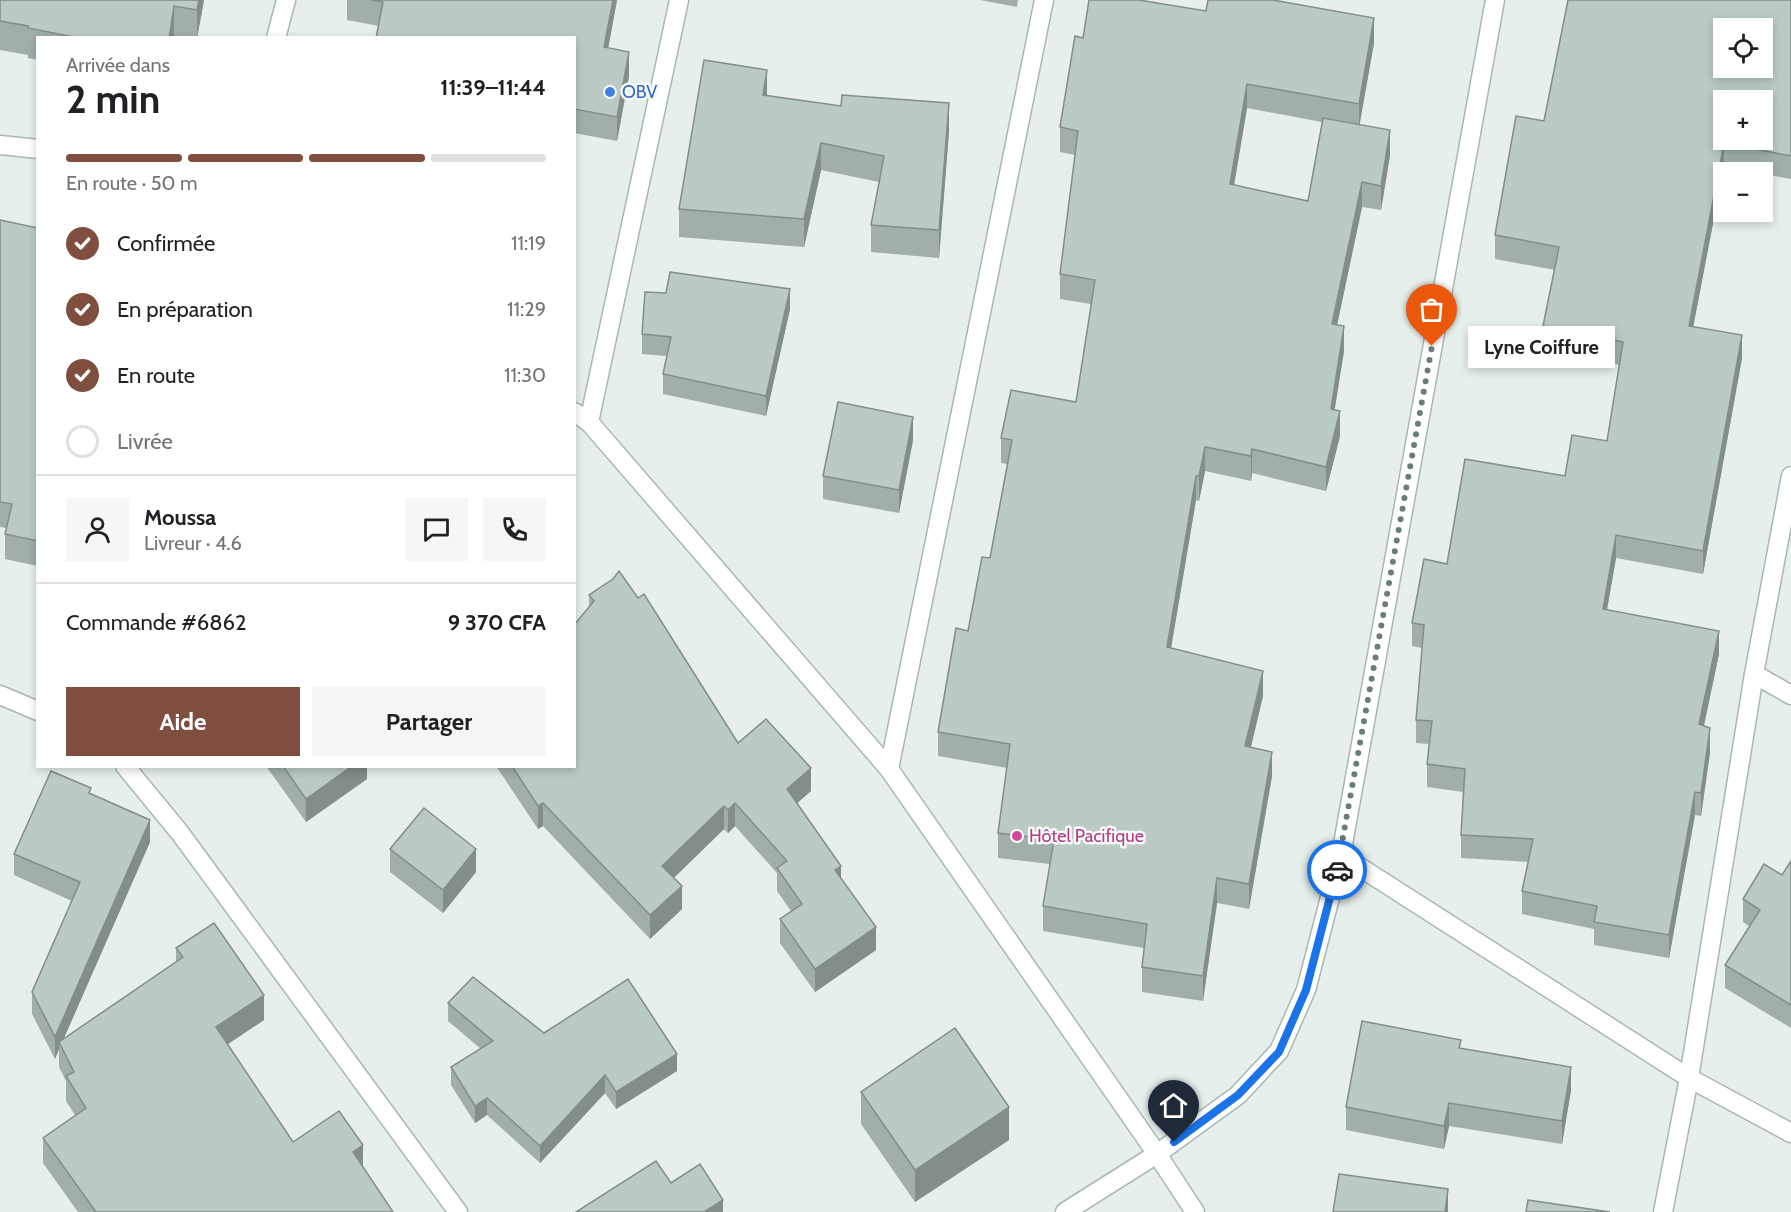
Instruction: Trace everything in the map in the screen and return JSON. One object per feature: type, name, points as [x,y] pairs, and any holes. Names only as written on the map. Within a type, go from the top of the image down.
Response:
[{"type":"street","points":[[277,36],[286,0]]},
{"type":"street","points":[[679,0],[582,417],[889,769],[1195,1212]]},
{"type":"street","points":[[889,769],[1044,0]]},
{"type":"street","points":[[1065,1212],[1157,1154],[1238,1095],[1279,1052],[1306,990],[1341,855],[1495,0]]},
{"type":"street","points":[[0,145],[36,149]]},
{"type":"street","points":[[1663,1212],[1689,1078],[1754,675],[1791,476]]},
{"type":"street","points":[[1754,675],[1791,695]]},
{"type":"street","points":[[0,695],[36,710]]},
{"type":"street","points":[[127,768],[180,833],[458,1212]]},
{"type":"street","points":[[1341,855],[1689,1078],[1791,1133]]},
{"type":"building","points":[[0,0],[199,0],[197,10],[174,6],[169,36],[69,36],[0,21]]},
{"type":"building","points":[[371,0],[613,0],[604,47],[629,52],[617,117],[576,109],[576,36],[376,36],[383,2]]},
{"type":"building","points":[[1089,0],[1139,0],[1206,11],[1208,0],[1273,0],[1374,18],[1359,104],[1247,84],[1230,184],[1308,201],[1323,118],[1390,130],[1381,186],[1362,182],[1332,324],[1344,326],[1331,409],[1340,411],[1326,467],[1252,449],[1251,456],[1205,447],[1199,476],[1196,476],[1167,647],[1263,671],[1245,746],[1272,752],[1249,884],[1217,878],[1203,976],[1142,967],[1147,924],[1043,906],[1054,840],[998,833],[1010,744],[938,732],[956,628],[968,631],[982,557],[990,558],[1012,440],[1001,438],[1011,390],[1076,402],[1095,280],[1060,274],[1078,131],[1060,127],[1075,36],[1083,38]]},
{"type":"building","points":[[1568,0],[1791,0],[1791,156],[1760,150],[1773,150],[1773,90],[1713,90],[1713,150],[1723,150],[1720,162],[1713,162],[1713,201],[1689,326],[1742,335],[1703,551],[1616,535],[1603,609],[1719,631],[1699,724],[1710,728],[1701,793],[1695,792],[1669,935],[1594,922],[1597,906],[1522,891],[1533,839],[1461,835],[1465,769],[1427,764],[1432,721],[1416,720],[1424,625],[1412,623],[1424,559],[1447,564],[1465,459],[1565,476],[1572,435],[1607,441],[1623,342],[1543,326],[1559,247],[1495,235],[1516,116],[1544,121]]},
{"type":"building","points":[[704,60],[767,70],[763,95],[841,106],[842,95],[949,103],[939,230],[871,225],[884,156],[821,143],[804,219],[679,209]]},
{"type":"building","points":[[0,220],[36,228],[36,541],[5,534],[12,504],[0,502]]},
{"type":"building","points":[[670,272],[790,289],[766,396],[663,374],[671,337],[642,334],[645,292],[666,293]]},
{"type":"building","points":[[838,402],[913,417],[899,490],[823,476]]},
{"type":"building","points":[[619,571],[638,598],[644,594],[738,743],[766,719],[811,768],[787,789],[841,866],[835,870],[876,927],[815,969],[780,919],[802,904],[777,868],[787,861],[735,803],[728,810],[724,806],[662,866],[682,886],[650,915],[543,803],[538,806],[513,768],[576,768],[576,623],[594,601],[589,595],[613,579]]},
{"type":"building","points":[[284,768],[349,768],[306,799]]},
{"type":"building","points":[[51,771],[91,788],[89,793],[150,820],[55,1037],[32,992],[80,882],[14,854]]},
{"type":"building","points":[[424,808],[476,849],[443,890],[390,849]]},
{"type":"building","points":[[1791,861],[1791,1005],[1725,965],[1760,910],[1743,899],[1764,864],[1782,875]]},
{"type":"building","points":[[214,923],[264,995],[216,1027],[293,1142],[339,1111],[363,1145],[353,1152],[393,1212],[96,1212],[43,1138],[86,1108],[66,1076],[74,1072],[59,1042],[183,957],[176,948]]},
{"type":"building","points":[[473,977],[544,1033],[628,979],[677,1054],[616,1092],[605,1075],[540,1146],[487,1098],[475,1106],[451,1067],[493,1041],[448,1003]]},
{"type":"building","points":[[1362,1021],[1461,1040],[1459,1048],[1571,1067],[1562,1121],[1449,1103],[1444,1126],[1346,1107]]},
{"type":"building","points":[[955,1028],[1009,1107],[915,1170],[861,1092]]},
{"type":"building","points":[[656,1161],[671,1183],[700,1164],[723,1200],[704,1212],[576,1212]]},
{"type":"building","points":[[1339,1174],[1448,1189],[1445,1212],[1333,1212]]},
{"type":"building","points":[[1528,1200],[1610,1212],[1526,1212]]},
{"type":"way so far","points":[[1337,870],[1432,346]]},
{"type":"place","name":"OBV","points":[[610,92]]},
{"type":"place","name":"Lyne Coiffure","points":[[1432,346]]},
{"type":"place","name":"Hôtel Pacifique","points":[[1017,836]]},
{"type":"route","points":[[1174,1142],[1238,1095],[1279,1052],[1306,990],[1337,870]]}]
